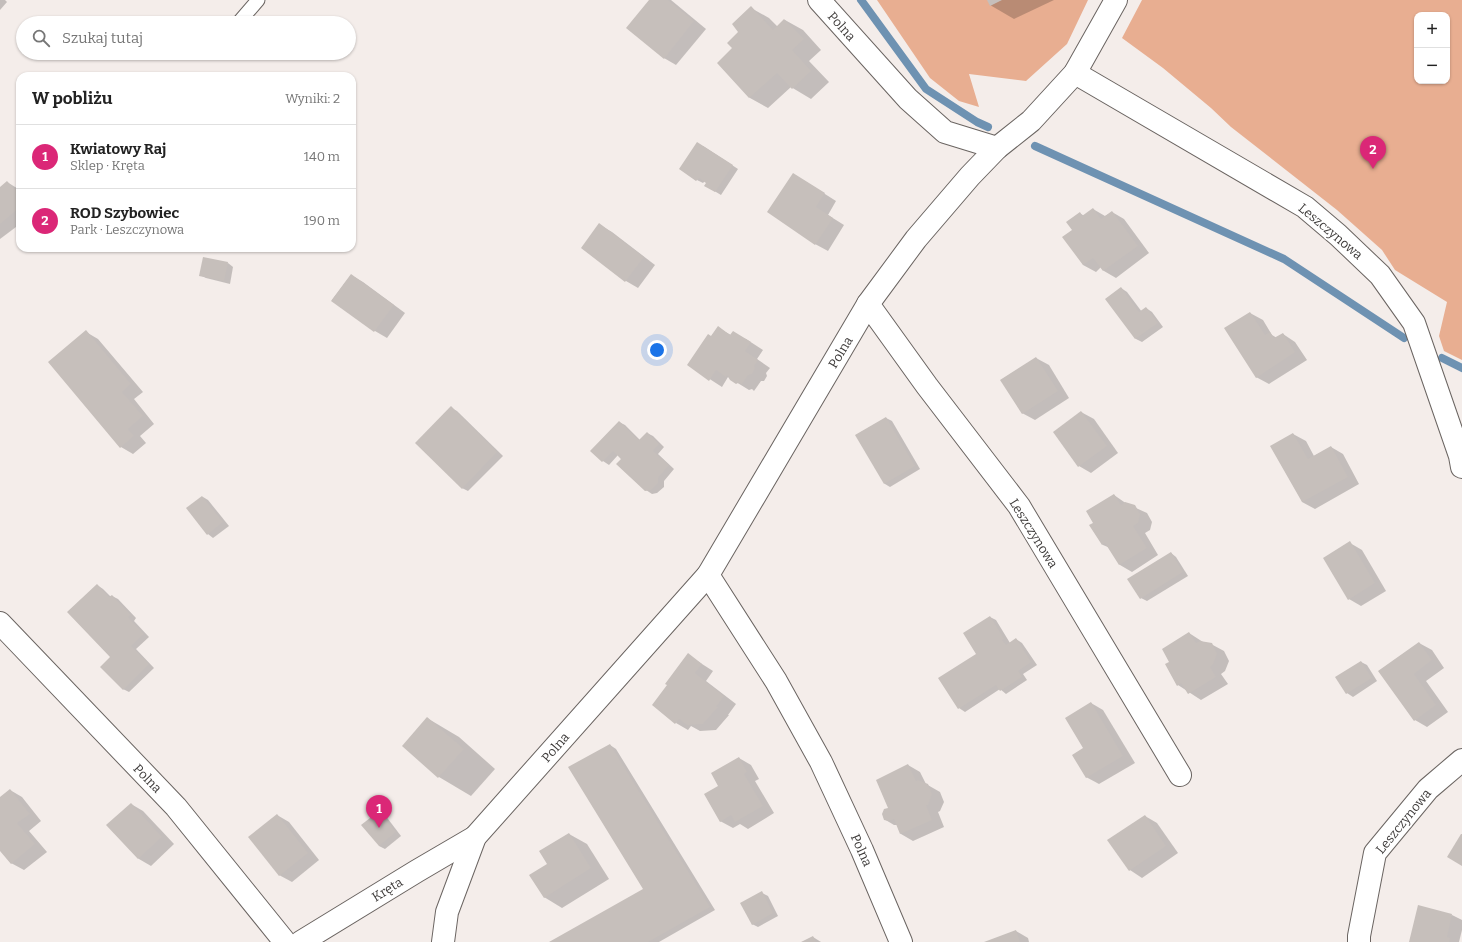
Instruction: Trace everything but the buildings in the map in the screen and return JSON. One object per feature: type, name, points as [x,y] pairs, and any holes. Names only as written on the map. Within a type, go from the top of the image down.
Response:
[{"type":"street","name":"Polna","points":[[819,0],[908,99],[945,132],[998,148]]},
{"type":"street","name":"Polna","points":[[443,942],[447,912],[475,837],[708,575],[868,304],[916,239],[970,176],[998,148],[1031,121],[1076,73],[1116,0]]},
{"type":"street","name":"Leszczynowa","points":[[1076,73],[1305,207],[1338,234],[1380,275],[1414,323],[1460,456],[1462,467]]},
{"type":"street","name":"Leszczynowa","points":[[868,304],[927,386],[1019,506],[1180,775]]},
{"type":"street","name":"Polna","points":[[708,575],[776,681],[821,762],[862,850],[901,942]]},
{"type":"street","name":"Polna","points":[[0,623],[176,807],[285,942]]},
{"type":"street","name":"Leszczynowa","points":[[1359,942],[1375,853],[1428,788],[1462,760]]},
{"type":"street","name":"Kręta","points":[[300,942],[417,870],[475,837]]},
{"type":"lane","points":[[244,16],[258,0]]},
{"type":"shaded area","points":[[877,0],[1088,0],[1067,44],[1026,81],[969,74],[979,107],[959,101],[930,78]]},
{"type":"shaded area","points":[[1142,0],[1462,0],[1462,360],[1444,351],[1439,336],[1447,302],[1395,270],[1382,250],[1337,210],[1231,127],[1211,108],[1163,68],[1122,38]]},
{"type":"waterway","points":[[861,0],[926,89],[977,122],[988,127]]},
{"type":"waterway","points":[[1035,146],[1284,259],[1404,338]]},
{"type":"waterway","points":[[1442,358],[1462,368]]},
{"type":"place","name":"ROD Szybowiec","points":[[1373,169]]},
{"type":"place","name":"Kwiatowy Raj","points":[[379,828]]}]
